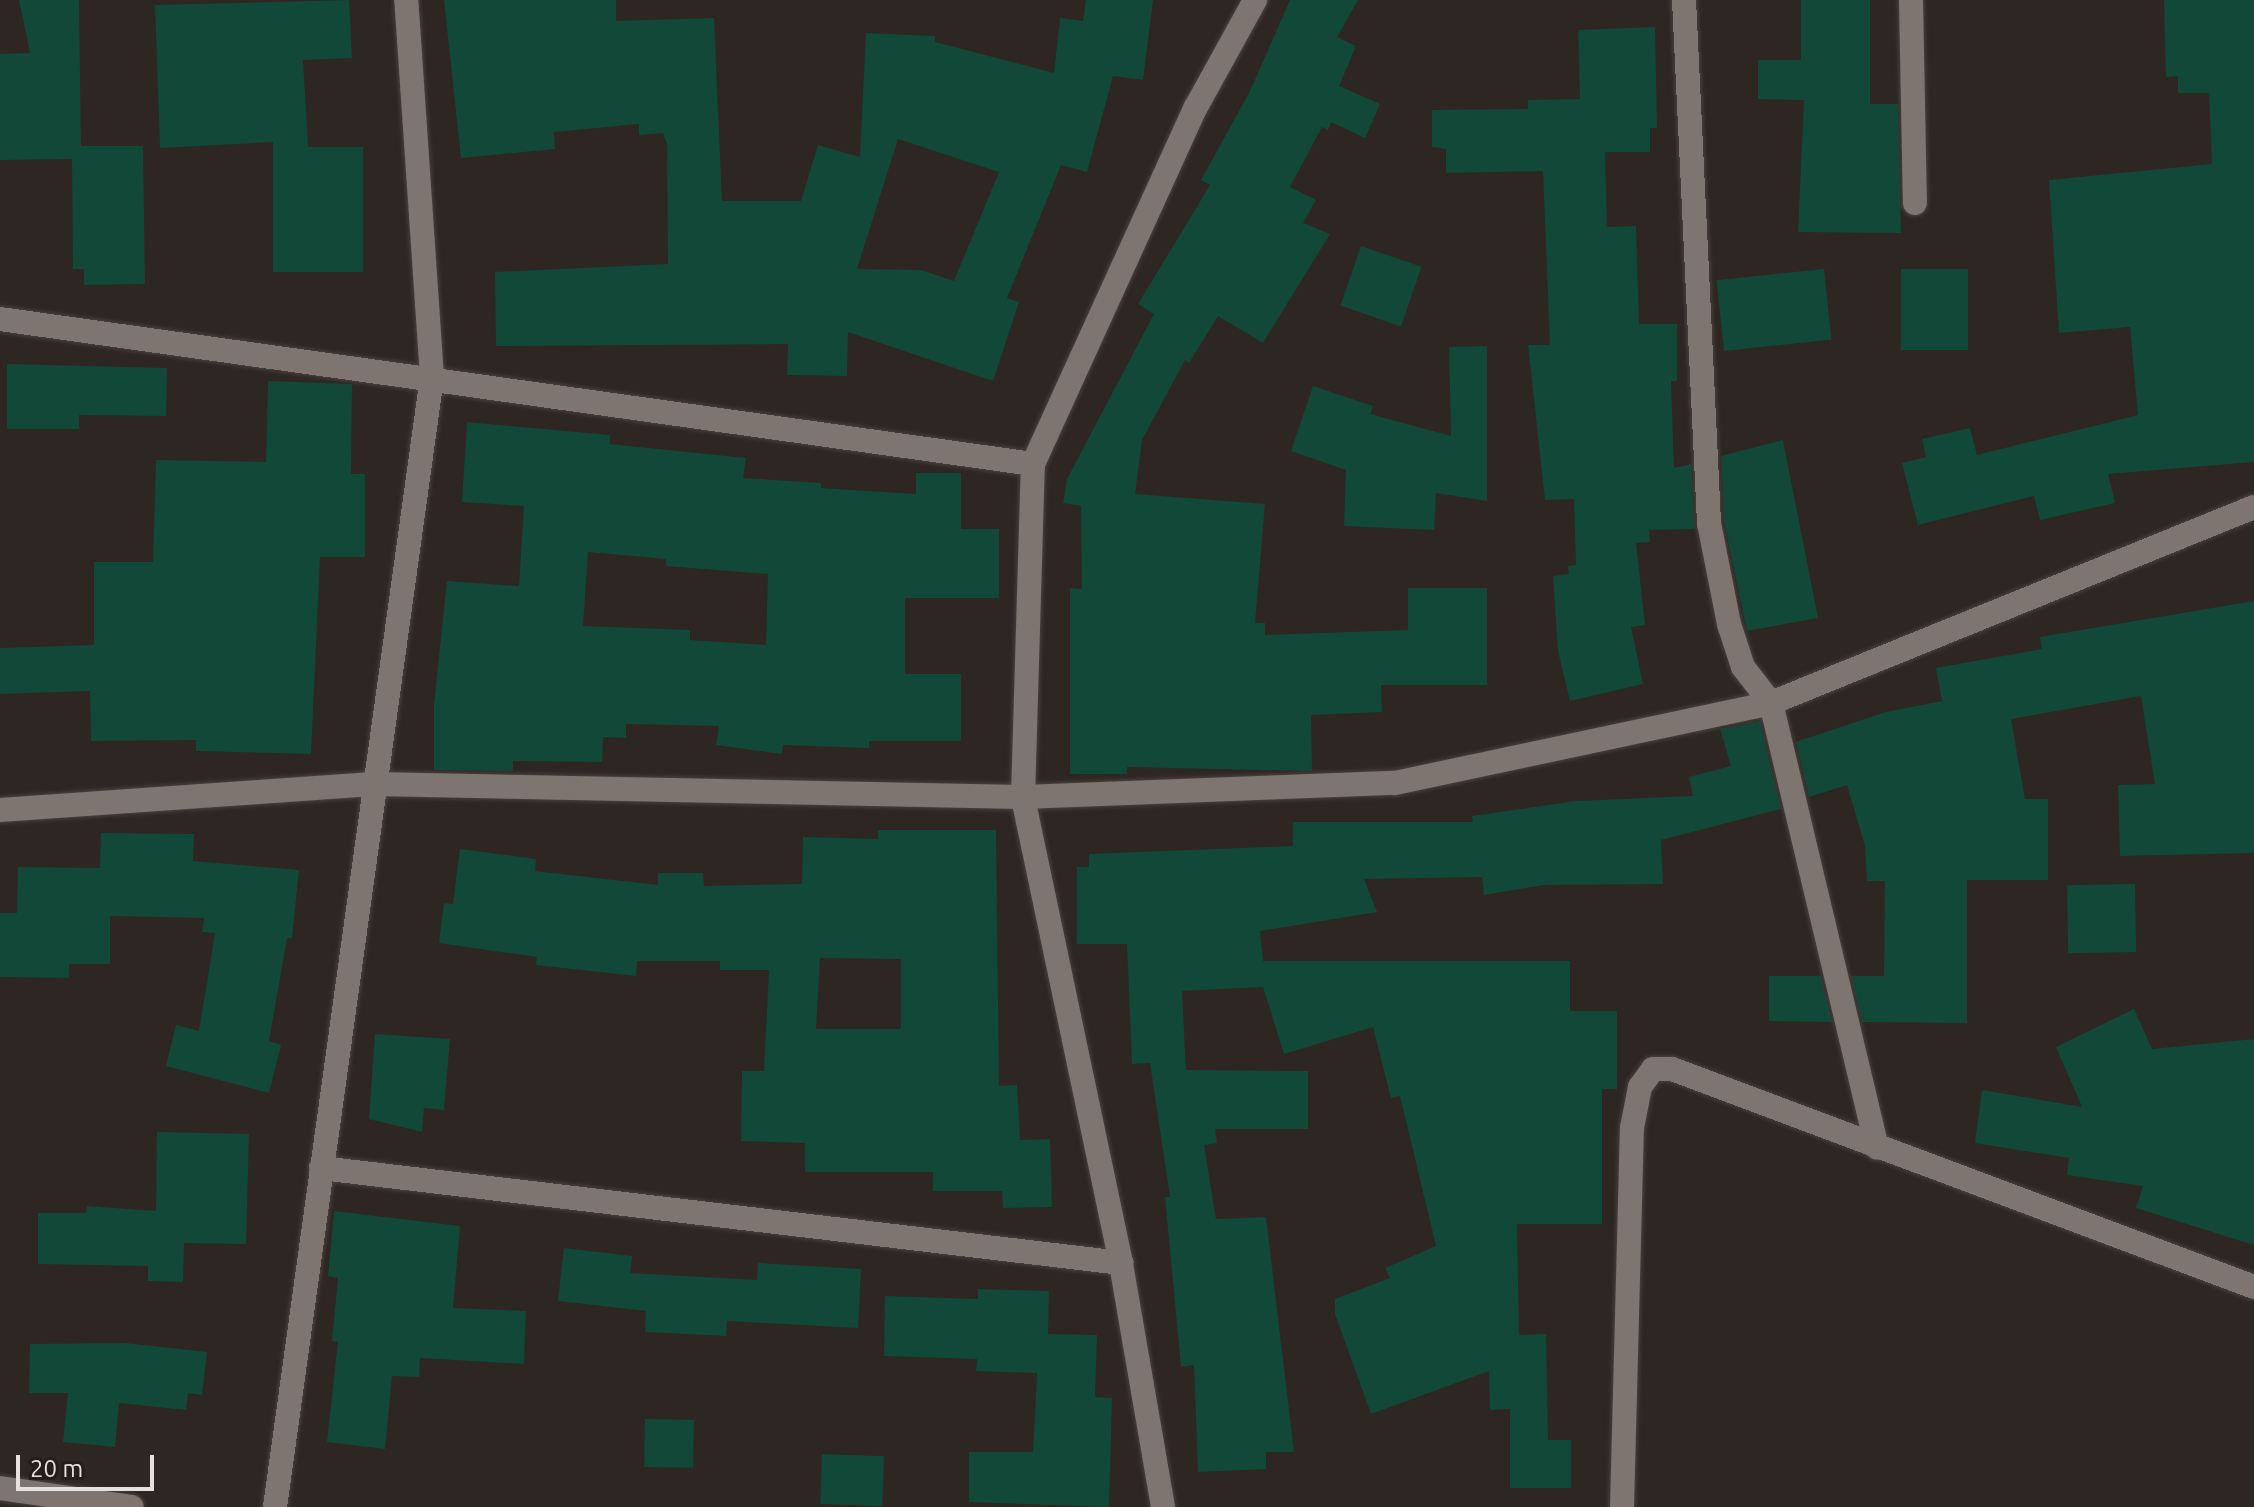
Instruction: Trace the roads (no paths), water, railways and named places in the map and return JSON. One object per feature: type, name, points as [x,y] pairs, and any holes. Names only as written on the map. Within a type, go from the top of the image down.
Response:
[{"type":"street","points":[[275,1507],[373,784],[432,377],[406,0]]},
{"type":"street","points":[[1163,1507],[1121,1263],[1023,797],[1033,464],[1196,107],[1255,0]]},
{"type":"street","points":[[1684,0],[1709,523],[1729,624],[1743,667],[1771,703],[1877,1148]]},
{"type":"street","points":[[1911,0],[1915,203]]},
{"type":"street","points":[[0,319],[432,377],[1033,464]]},
{"type":"street","points":[[0,810],[373,784],[1023,797],[1395,783],[1771,703],[2254,507]]},
{"type":"street","points":[[1622,1507],[1632,1128],[1647,1078],[1653,1069],[1672,1069],[2254,1287]]},
{"type":"street","points":[[321,1168],[1121,1263]]},
{"type":"street","points":[[0,1488],[132,1507]]}]
